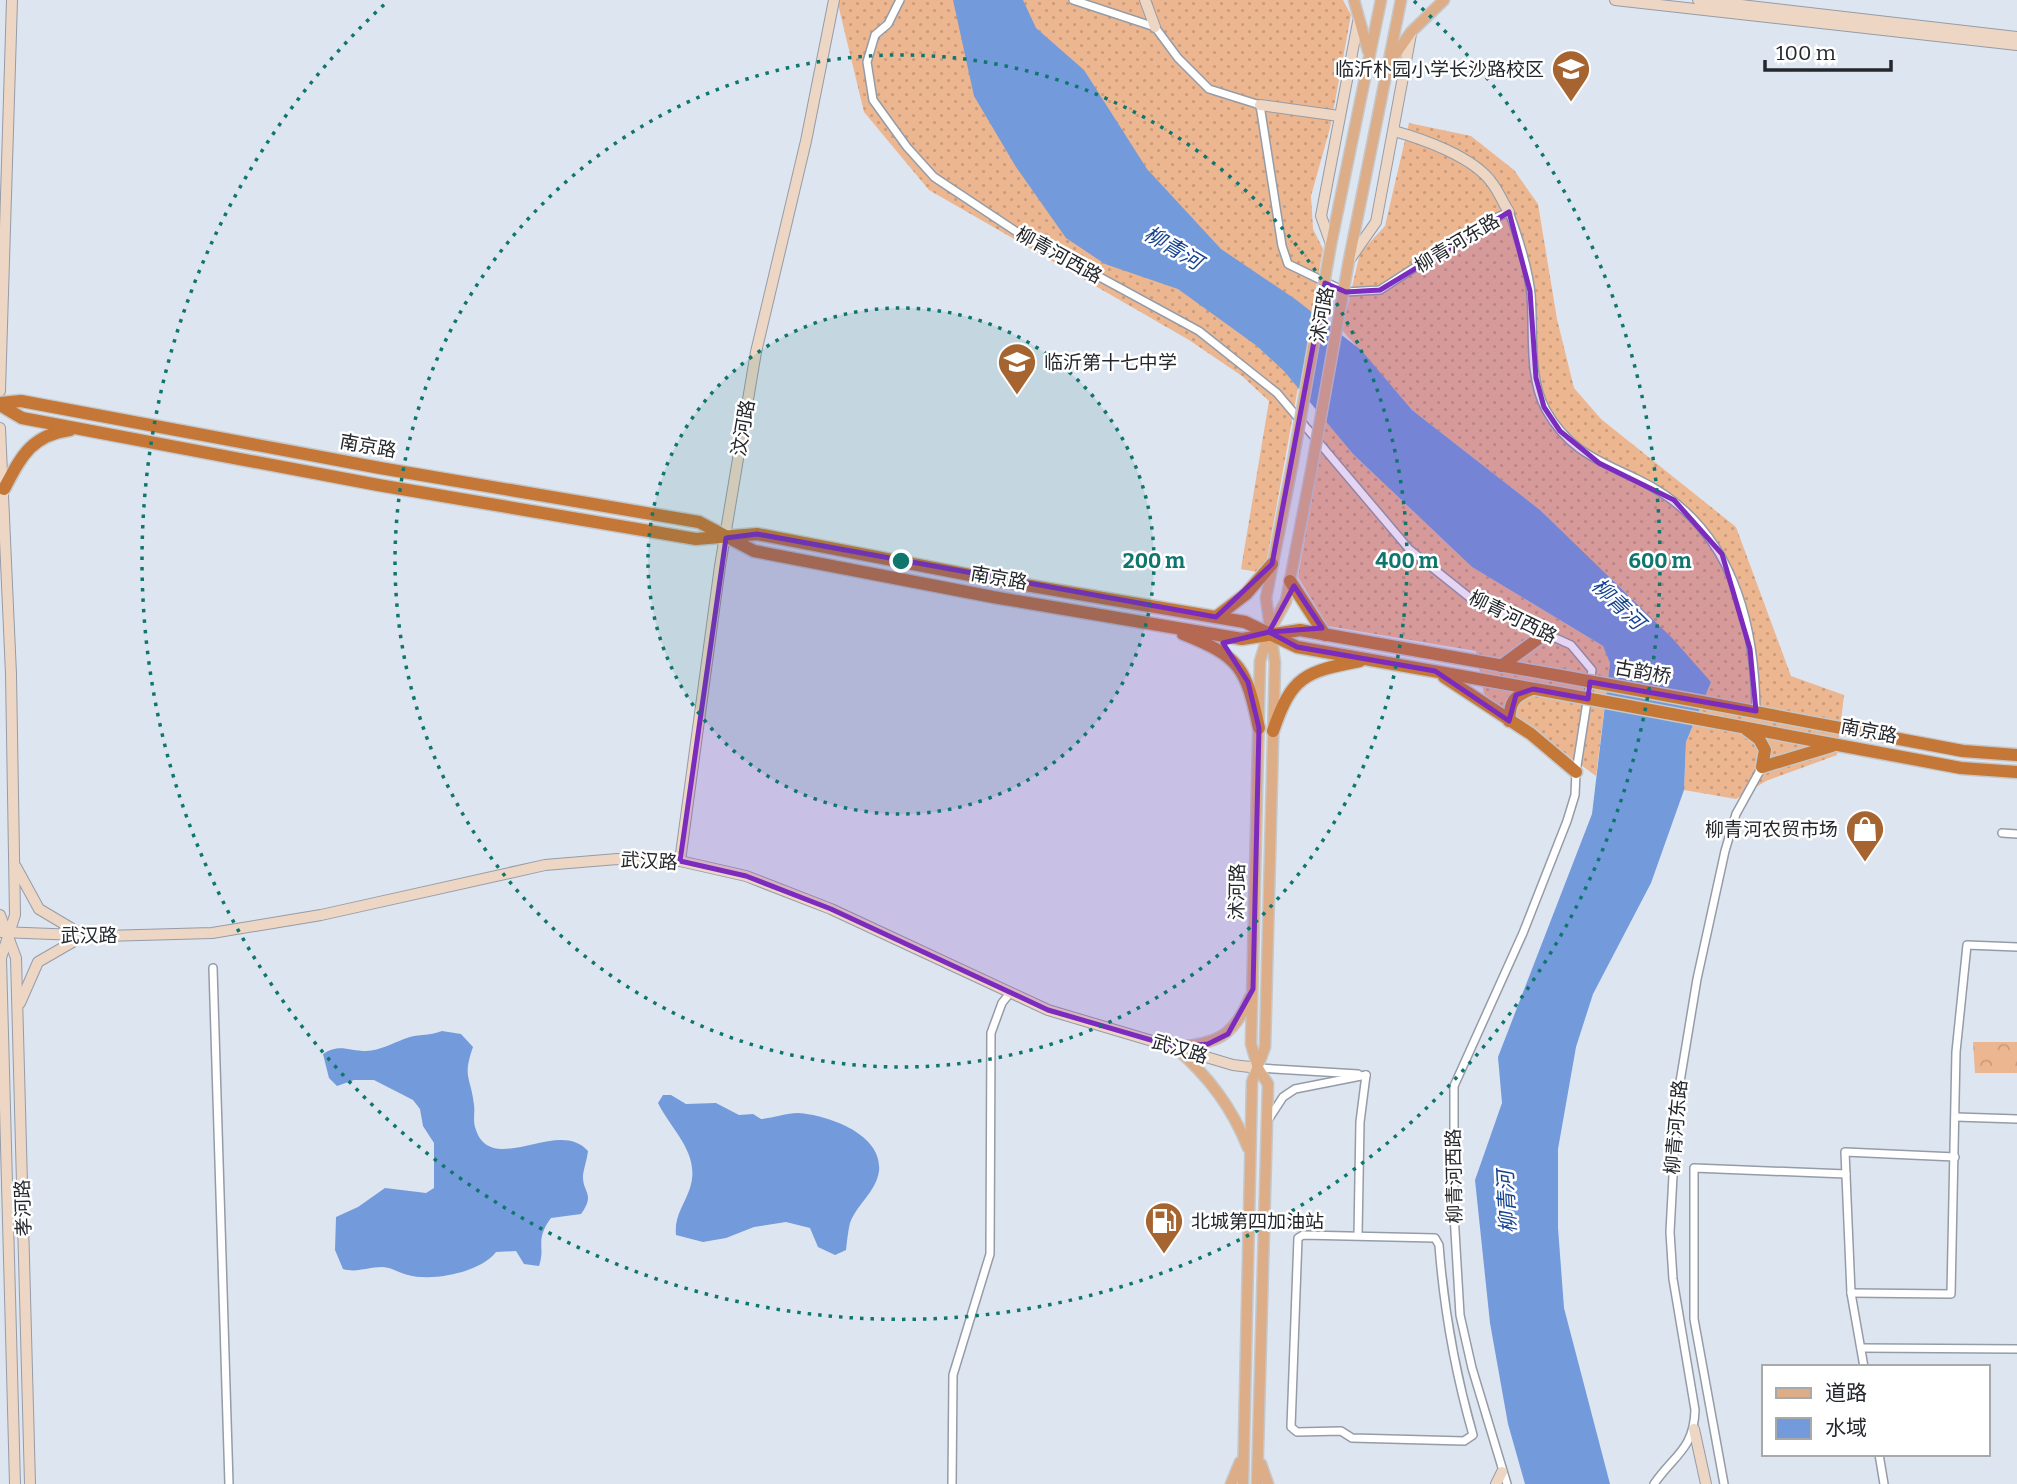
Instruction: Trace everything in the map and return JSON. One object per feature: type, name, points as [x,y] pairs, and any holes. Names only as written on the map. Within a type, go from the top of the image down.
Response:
[{"type":"highway","name":"南京路","points":[[0,404],[21,401],[380,468],[699,522],[754,551],[993,597],[1242,639],[1269,632],[1300,630],[1561,676]]},
{"type":"highway","name":"南京路","points":[[0,404],[22,418],[378,485],[696,539],[757,534],[996,580],[1245,622],[1297,647],[1558,693]]},
{"type":"highway","points":[[4,489],[31,445],[49,433],[83,429]]},
{"type":"highway","points":[[1216,617],[1247,594],[1272,564]]},
{"type":"highway","points":[[1290,580],[1325,635]]},
{"type":"highway","points":[[1160,625],[1217,648],[1235,661],[1248,682],[1259,728]]},
{"type":"highway","points":[[1501,666],[1546,634]]},
{"type":"highway","points":[[1273,731],[1285,696],[1303,678],[1329,667],[1367,659]]},
{"type":"highway","points":[[1435,671],[1468,689],[1576,772]]},
{"type":"highway","name":"古韵桥","points":[[1561,676],[1718,705]]},
{"type":"highway","points":[[1509,721],[1510,704],[1516,695],[1533,689]]},
{"type":"highway","name":"古韵桥","points":[[1558,693],[1715,722]]},
{"type":"highway","name":"南京路","points":[[1718,705],[1963,751],[2017,755]]},
{"type":"highway","name":"南京路","points":[[1715,722],[1961,768],[2017,772]]},
{"type":"highway","points":[[1741,727],[1759,739],[1765,750],[1762,767],[1836,745]]},
{"type":"main road","points":[[0,391],[12,0]]},
{"type":"main road","name":"汶河路","points":[[680,862],[726,538],[756,352],[806,142],[834,0]]},
{"type":"main road","points":[[1145,0],[1155,27]]},
{"type":"main road","points":[[1354,0],[1360,13],[1369,56]]},
{"type":"main road","points":[[1331,244],[1381,0]]},
{"type":"main road","name":"沭河路","points":[[1257,1484],[1268,1084],[1258,1068],[1251,1044],[1260,661],[1269,632],[1286,601],[1349,260],[1401,0]]},
{"type":"main road","points":[[1390,61],[1411,32],[1444,0]]},
{"type":"main road","points":[[1615,0],[2017,45]]},
{"type":"main road","points":[[1699,0],[2017,37]]},
{"type":"main road","points":[[1331,244],[1321,216],[1360,13]]},
{"type":"main road","points":[[1349,260],[1376,222],[1411,32]]},
{"type":"main road","points":[[1260,106],[1339,116]]},
{"type":"main road","points":[[1394,131],[1420,138],[1464,160],[1491,180],[1509,212]]},
{"type":"main road","name":"沭河路","points":[[1243,1484],[1252,1082],[1265,1047],[1275,663],[1266,597],[1331,244]]},
{"type":"main road","name":"孝河路","points":[[0,428],[4,489],[15,915],[3,934]]},
{"type":"main road","name":"武汉路","points":[[3,934],[85,936],[212,933],[321,915],[545,865],[617,859],[680,862],[746,876],[831,909],[1048,1010],[1233,1065],[1258,1068]]},
{"type":"main road","points":[[14,862],[39,909],[85,936]]},
{"type":"main road","name":"孝河路","points":[[0,915],[3,934],[1,1009],[15,1484]]},
{"type":"main road","name":"孝河路","points":[[3,934],[16,958],[30,1484]]},
{"type":"main road","points":[[17,1010],[38,962],[85,936]]},
{"type":"main road","points":[[1175,1047],[1208,1044],[1228,1034],[1243,1014],[1253,989]]},
{"type":"main road","points":[[1175,1047],[1195,1065],[1229,1108],[1250,1152]]},
{"type":"main road","points":[[1695,1429],[1706,1484]]},
{"type":"main road","points":[[1231,1484],[1244,1453]]},
{"type":"main road","points":[[1258,1457],[1268,1484]]},
{"type":"main road","points":[[1496,1484],[1502,1472]]},
{"type":"street","name":"柳青河西路","points":[[900,0],[888,24],[875,35],[867,62],[873,100],[907,147],[934,177],[1017,232],[1199,331],[1276,393],[1409,549],[1474,601],[1571,645],[1592,670],[1576,772],[1576,795],[1523,933],[1454,1086],[1452,1147],[1460,1315],[1507,1484]]},
{"type":"street","points":[[1073,0],[1155,27],[1178,58],[1209,89],[1260,106]]},
{"type":"street","name":"柳青河东路","points":[[1260,106],[1282,246],[1288,264],[1346,292],[1380,290],[1482,224],[1509,212],[1521,244],[1530,291],[1536,377],[1544,407],[1560,431],[1599,463],[1638,479],[1674,500],[1722,554],[1745,624],[1755,676],[1756,711]]},
{"type":"street","name":"柳青河东路","points":[[1695,1429],[1695,1410],[1673,1279],[1670,1232],[1677,1100],[1697,979],[1725,851],[1736,814],[1762,767]]},
{"type":"street","points":[[2002,833],[2017,834]]},
{"type":"street","points":[[1851,1293],[1951,1294],[1956,1052],[1967,945],[2017,947]]},
{"type":"street","points":[[213,968],[229,1484]]},
{"type":"street","points":[[952,1484],[953,1375],[990,1254],[991,1033],[1002,1003],[1010,993]]},
{"type":"street","points":[[1258,1068],[1366,1075]]},
{"type":"street","points":[[1267,1122],[1283,1097],[1295,1089],[1366,1075]]},
{"type":"street","points":[[1358,1235],[1360,1122],[1366,1075]]},
{"type":"street","points":[[1956,1117],[2017,1119]]},
{"type":"street","points":[[1864,1365],[1851,1293],[1845,1152],[1955,1157]]},
{"type":"street","points":[[1724,1484],[1694,1320],[1694,1168],[1846,1174]]},
{"type":"street","points":[[1303,1235],[1358,1235],[1435,1238],[1439,1245],[1444,1302],[1455,1373],[1473,1435],[1464,1441],[1352,1438],[1341,1431],[1297,1432],[1291,1427],[1298,1238],[1303,1235]]},
{"type":"street","points":[[1861,1348],[2017,1349]]},
{"type":"street","points":[[1654,1484],[1682,1452],[1695,1429]]},
{"type":"street","points":[[1879,1456],[1884,1484]]},
{"type":"highlighted area","points":[[1509,212],[1530,291],[1536,378],[1544,407],[1560,431],[1599,463],[1674,500],[1722,554],[1750,649],[1756,711],[1590,682],[1588,699],[1533,689],[1516,695],[1509,721],[1435,671],[1297,647],[1269,632],[1223,643],[1248,682],[1259,728],[1253,989],[1228,1034],[1208,1044],[1175,1047],[1048,1010],[831,909],[746,876],[680,861],[726,538],[757,534],[1216,617],[1272,564],[1325,283],[1346,292],[1380,290]],"holes":[[[1294,586],[1322,628],[1269,632]]]},
{"type":"green space","points":[[837,0],[1343,0],[1351,15],[1330,128],[1311,196],[1313,229],[1323,249],[1267,559],[1257,572],[1241,569],[1269,401],[1242,376],[1189,340],[929,190],[864,112]]},
{"type":"green space","points":[[1409,123],[1471,136],[1514,170],[1538,204],[1557,319],[1574,388],[1601,419],[1736,527],[1791,676],[1844,695],[1837,755],[1766,781],[1736,799],[1684,790],[1686,742],[1711,682],[1540,510],[1412,410],[1342,330],[1360,253],[1385,226]]},
{"type":"green space","points":[[1326,421],[1353,454],[1472,567],[1603,646],[1610,663],[1596,776],[1484,694],[1476,651],[1328,626],[1298,577]]},
{"type":"green space","points":[[1973,1042],[2017,1042],[2017,1073],[1975,1073]]},
{"type":"water","name":"柳青河","points":[[953,0],[1023,0],[1036,28],[1084,70],[1147,169],[1221,249],[1295,299],[1361,350],[1412,410],[1540,510],[1672,638],[1711,682],[1686,742],[1684,790],[1651,883],[1593,994],[1576,1047],[1558,1149],[1558,1228],[1564,1308],[1610,1484],[1525,1484],[1508,1424],[1490,1323],[1475,1180],[1502,1103],[1498,1057],[1592,814],[1610,663],[1603,646],[1472,567],[1353,454],[1284,371],[1257,346],[1178,289],[1105,264],[1066,238],[1016,167],[974,96]]},
{"type":"water","points":[[442,1031],[461,1034],[473,1047],[468,1077],[473,1096],[475,1127],[483,1142],[495,1148],[509,1149],[560,1140],[575,1142],[588,1151],[583,1175],[588,1197],[585,1207],[581,1214],[551,1218],[543,1232],[539,1266],[524,1264],[516,1251],[496,1252],[489,1259],[468,1270],[443,1276],[418,1277],[382,1267],[343,1269],[335,1250],[336,1217],[358,1207],[385,1188],[426,1193],[434,1188],[434,1143],[423,1126],[420,1109],[413,1100],[374,1080],[354,1080],[337,1086],[329,1078],[323,1054],[339,1048],[371,1050],[408,1037]]},
{"type":"water","points":[[663,1095],[671,1095],[686,1104],[716,1103],[739,1115],[753,1114],[761,1119],[794,1113],[810,1115],[838,1122],[863,1137],[878,1158],[879,1171],[874,1185],[850,1223],[846,1250],[835,1255],[818,1247],[810,1228],[786,1222],[754,1227],[726,1238],[703,1242],[676,1235],[678,1217],[690,1188],[692,1164],[683,1143],[658,1103]]},
{"type":"place","name":"临沂朴园小学长沙路校区","points":[[1571,103]]},
{"type":"place","name":"临沂第十七中学","points":[[1017,396]]},
{"type":"place","name":"柳青河农贸市场","points":[[1865,863]]},
{"type":"place","name":"北城第四加油站","points":[[1164,1255]]}]
